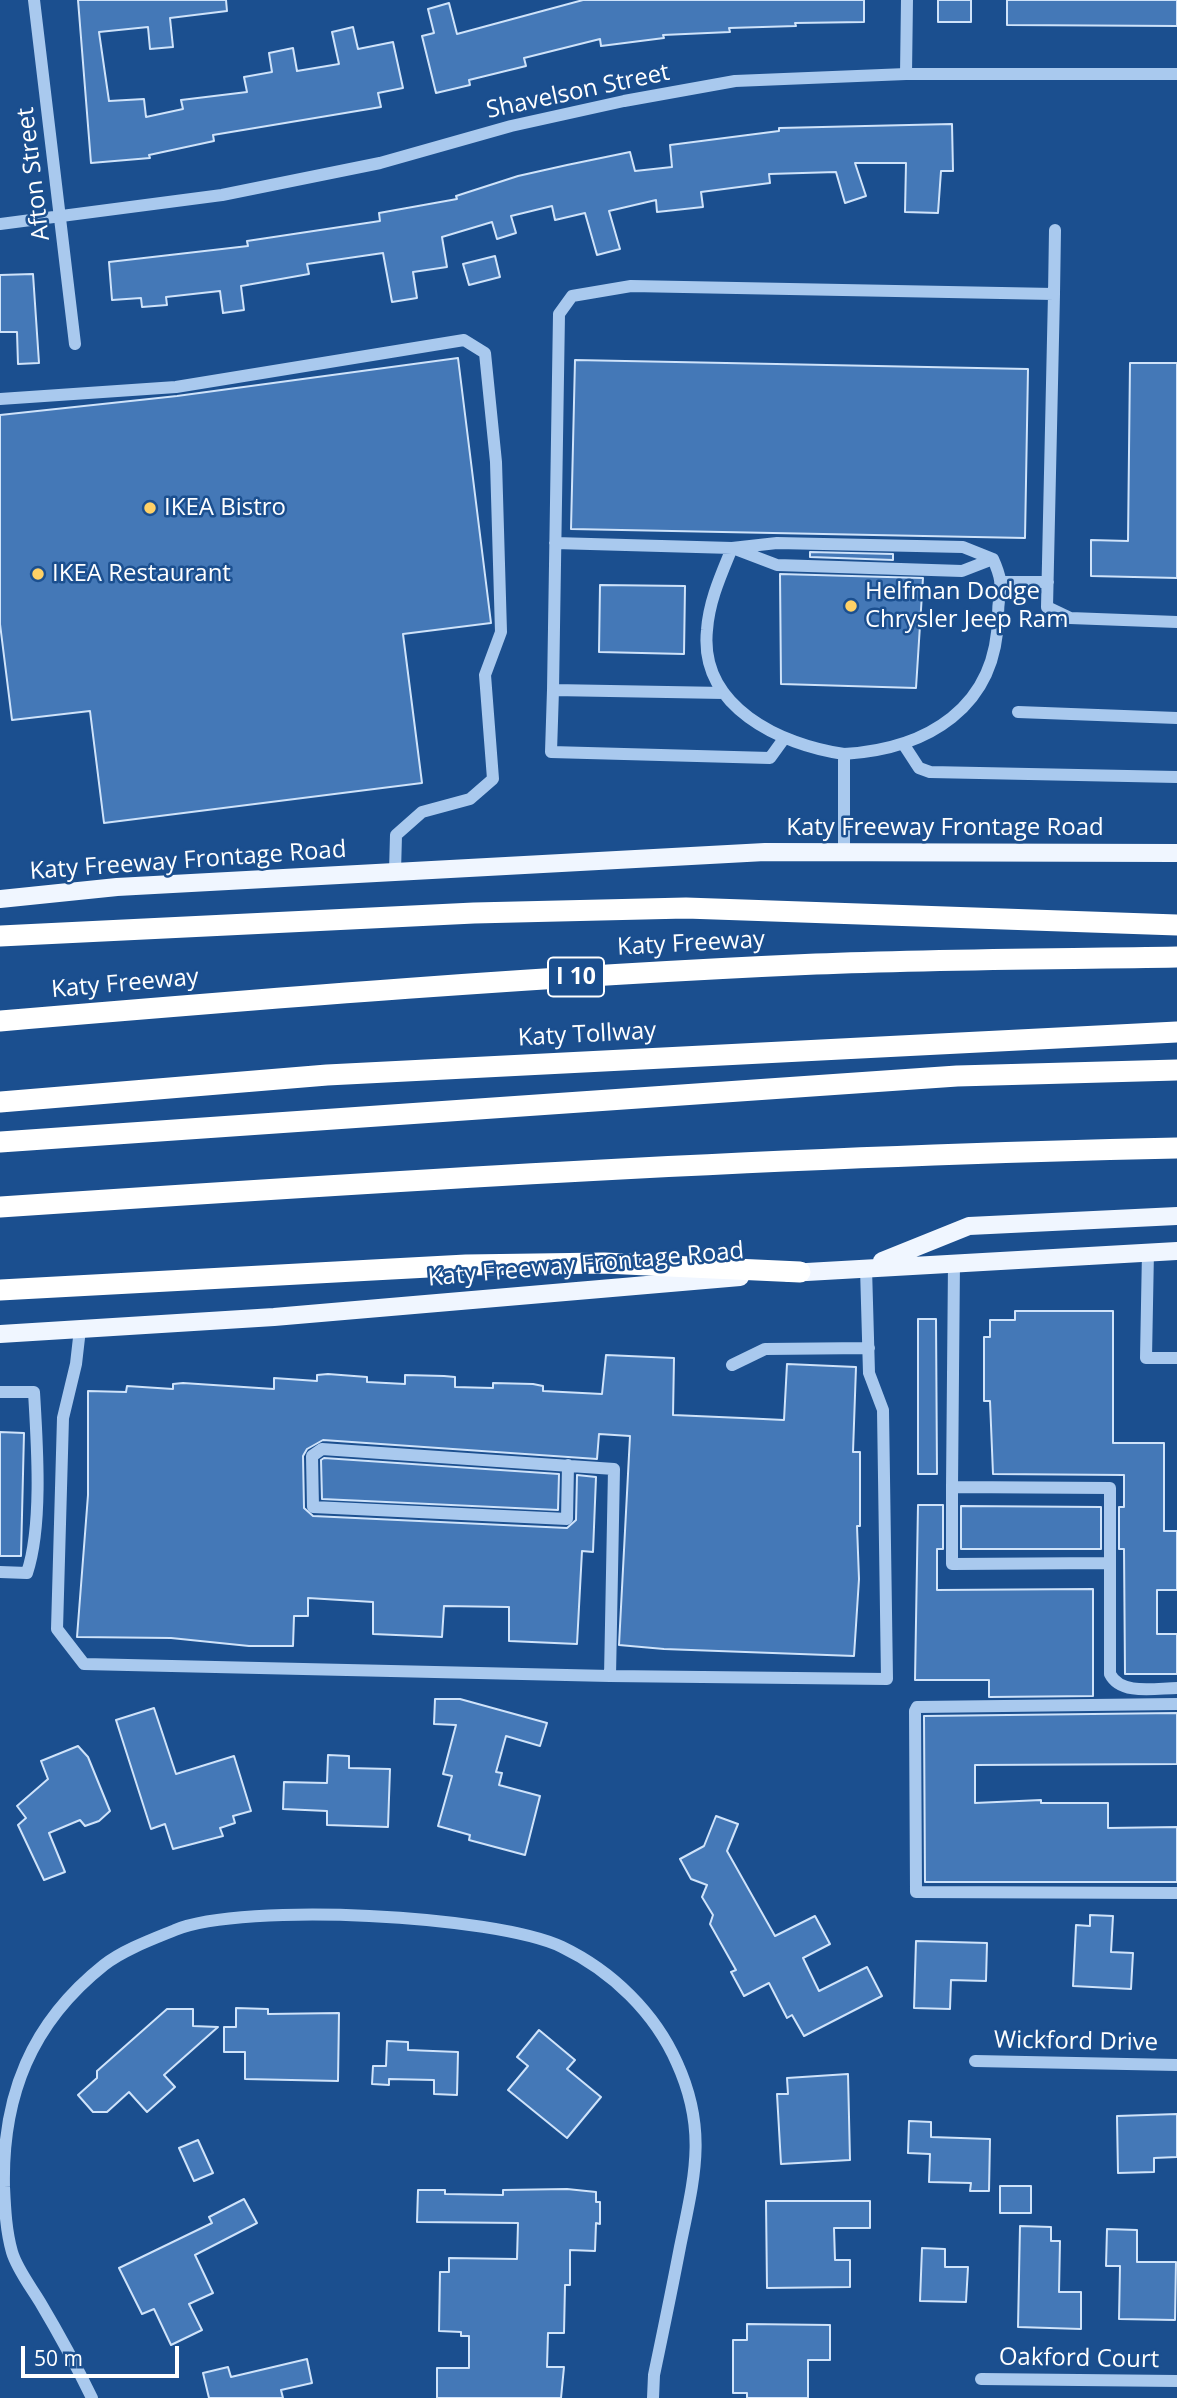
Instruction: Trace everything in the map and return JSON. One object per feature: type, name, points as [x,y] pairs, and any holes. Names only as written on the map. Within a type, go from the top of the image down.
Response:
[{"type":"highway","points":[[0,936],[487,913],[686,908],[1154,922],[1177,925]]},
{"type":"highway","name":"Katy Freeway","points":[[0,1021],[401,987],[615,974],[893,961],[1177,957]]},
{"type":"highway","points":[[1149,1039],[1177,1032]]},
{"type":"highway","points":[[1149,1039],[1177,1045]]},
{"type":"highway","name":"Katy Tollway","points":[[0,1102],[327,1075],[762,1052],[1149,1039]]},
{"type":"highway","points":[[0,1142],[957,1076],[1177,1070]]},
{"type":"highway","points":[[0,1207],[500,1174],[844,1157],[1177,1148]]},
{"type":"highway","points":[[0,1290],[466,1265],[604,1263],[800,1272]]},
{"type":"main road","name":"Katy Freeway Frontage Road","points":[[0,899],[117,887],[765,852],[1174,855]]},
{"type":"main road","points":[[866,1268],[969,1226],[1177,1216]]},
{"type":"main road","name":"Katy Freeway Frontage Road","points":[[0,1334],[274,1317],[800,1272],[1177,1251]]},
{"type":"street","name":"Afton Street","points":[[34,0],[75,344]]},
{"type":"street","points":[[906,0],[906,74]]},
{"type":"street","name":"Shavelson Street","points":[[0,223],[222,195],[331,173],[536,120],[734,81],[906,74],[1176,76]]},
{"type":"street","points":[[1055,230],[1047,607],[1070,618],[1177,622]]},
{"type":"street","points":[[783,740],[770,758],[551,752],[559,314],[572,296],[631,286],[1054,294]]},
{"type":"street","points":[[0,399],[176,387],[464,340],[485,353],[496,462],[501,632],[485,675],[493,779],[470,799],[422,812],[396,835],[395,872]]},
{"type":"street","points":[[555,543],[732,548],[777,543],[963,547],[992,559],[1003,582],[991,665],[977,691],[957,713],[934,731],[904,745],[876,752],[844,754],[814,750],[783,740],[750,718],[724,693],[710,662],[706,633],[716,589],[732,548]]},
{"type":"street","points":[[732,548],[777,565],[962,571],[992,559]]},
{"type":"street","points":[[1003,582],[1048,582]]},
{"type":"street","points":[[553,690],[724,693]]},
{"type":"street","points":[[1018,712],[1177,718]]},
{"type":"street","points":[[904,745],[919,768],[930,772],[1177,776]]},
{"type":"street","points":[[844,754],[844,852]]},
{"type":"street","points":[[1148,1251],[1146,1359],[1177,1358]]},
{"type":"street","points":[[954,1262],[952,1564],[1110,1563]]},
{"type":"street","points":[[80,1329],[76,1364],[63,1418],[57,1629],[84,1664],[610,1676],[887,1679],[883,1410],[869,1373],[866,1268]]},
{"type":"street","points":[[732,1365],[765,1349],[869,1348]]},
{"type":"street","points":[[0,1392],[34,1392],[37,1443],[33,1554],[27,1573],[0,1572]]},
{"type":"street","points":[[568,1465],[567,1519],[313,1507],[312,1456],[322,1449],[568,1465],[614,1469],[610,1676]]},
{"type":"street","points":[[952,1487],[1110,1488],[1110,1666],[1113,1681],[1128,1688],[1177,1688]]},
{"type":"street","points":[[1177,1704],[917,1707],[915,1711],[916,1892],[1177,1893]]},
{"type":"street","points":[[92,2398],[13,2254],[5,2213],[4,2150],[10,2109],[22,2068],[59,2007],[106,1963],[179,1928],[238,1917],[361,1914],[511,1930],[562,1947],[611,1979],[650,2014],[677,2063],[694,2110],[697,2150],[695,2185],[654,2375],[653,2398]]},
{"type":"street","name":"Wickford Drive","points":[[975,2061],[1177,2065]]},
{"type":"street","name":"Oakford Court","points":[[981,2379],[1177,2381]]},
{"type":"building","points":[[78,0],[226,0],[227,11],[170,18],[173,47],[150,49],[148,27],[99,32],[109,101],[144,99],[146,117],[183,109],[181,100],[247,92],[244,77],[272,72],[269,53],[293,48],[297,71],[339,64],[332,32],[353,27],[358,49],[393,42],[403,88],[378,93],[381,107],[213,135],[214,141],[149,155],[150,158],[91,163]]},
{"type":"building","points":[[583,0],[864,0],[864,22],[729,28],[730,32],[663,35],[664,38],[601,46],[600,39],[524,58],[526,66],[469,80],[470,85],[436,93],[422,36],[434,33],[428,9],[449,3],[457,34]]},
{"type":"building","points":[[938,0],[971,0],[971,22],[938,22]]},
{"type":"building","points":[[1007,0],[1177,0],[1177,26],[1007,25]]},
{"type":"building","points":[[952,124],[953,171],[941,171],[938,213],[905,212],[906,163],[855,163],[866,196],[845,203],[836,172],[769,174],[770,183],[701,192],[703,207],[657,212],[656,200],[609,211],[620,249],[597,255],[585,213],[555,220],[552,206],[511,216],[516,233],[497,239],[492,222],[442,237],[447,267],[413,272],[417,298],[392,302],[383,253],[307,264],[309,274],[241,286],[244,310],[223,313],[220,291],[166,297],[167,305],[142,307],[141,298],[112,300],[109,262],[248,246],[247,241],[380,221],[379,213],[457,199],[456,196],[518,176],[567,165],[630,152],[635,171],[672,167],[670,145],[779,131],[779,128]]},
{"type":"building","points":[[495,256],[500,277],[469,285],[463,264]]},
{"type":"building","points":[[33,274],[39,363],[18,364],[17,332],[0,332],[0,275]]},
{"type":"building","points":[[458,358],[491,623],[403,634],[422,783],[104,823],[90,711],[12,720],[0,624],[0,415],[177,396]]},
{"type":"building","points":[[575,360],[1028,369],[1025,538],[571,529]]},
{"type":"building","points":[[1130,363],[1177,363],[1177,578],[1091,576],[1091,540],[1128,541]]},
{"type":"building","points":[[810,552],[893,554],[893,560],[810,557]]},
{"type":"building","name":"Helfman Dodge Chrysler Jeep Ram","points":[[780,574],[923,578],[916,688],[781,684]]},
{"type":"building","points":[[600,585],[685,586],[684,654],[599,652]]},
{"type":"building","points":[[1015,1311],[1113,1311],[1113,1443],[1164,1443],[1164,1531],[1177,1531],[1177,1590],[1157,1590],[1157,1634],[1177,1634],[1177,1674],[1125,1674],[1124,1549],[1119,1549],[1119,1507],[1124,1507],[1124,1475],[993,1474],[990,1401],[984,1401],[984,1337],[990,1337],[990,1320],[1015,1320]]},
{"type":"building","points":[[918,1319],[936,1319],[937,1474],[918,1474]]},
{"type":"building","points":[[606,1355],[674,1358],[673,1415],[784,1420],[787,1364],[856,1367],[853,1452],[860,1452],[860,1526],[857,1526],[859,1579],[854,1656],[619,1645],[630,1436],[599,1434],[597,1459],[323,1440],[307,1449],[303,1456],[304,1508],[313,1516],[567,1528],[576,1520],[577,1475],[596,1477],[593,1552],[582,1551],[577,1644],[509,1641],[509,1607],[444,1606],[442,1637],[373,1634],[373,1602],[308,1598],[308,1616],[294,1616],[293,1646],[249,1646],[171,1638],[77,1637],[88,1495],[88,1391],[126,1392],[127,1386],[173,1389],[173,1384],[183,1383],[274,1389],[274,1378],[317,1381],[317,1375],[328,1374],[367,1377],[367,1382],[405,1384],[405,1375],[444,1376],[455,1377],[455,1387],[493,1388],[493,1383],[533,1384],[543,1386],[543,1391],[602,1394]]},
{"type":"building","points":[[0,1432],[24,1433],[21,1556],[0,1556]]},
{"type":"building","points":[[324,1458],[559,1474],[558,1510],[322,1499],[321,1460]]},
{"type":"building","points":[[918,1505],[943,1505],[943,1549],[937,1549],[937,1590],[1093,1589],[1093,1696],[989,1697],[989,1680],[915,1680]]},
{"type":"building","points":[[961,1506],[1101,1507],[1101,1549],[961,1549]]},
{"type":"building","points":[[435,1699],[460,1699],[547,1723],[540,1746],[506,1736],[496,1772],[502,1773],[499,1785],[540,1796],[525,1855],[469,1840],[470,1835],[438,1826],[452,1776],[443,1774],[456,1725],[434,1724]]},
{"type":"building","points":[[154,1708],[176,1774],[234,1756],[251,1811],[233,1816],[235,1823],[220,1828],[223,1836],[173,1849],[165,1824],[151,1829],[116,1720]]},
{"type":"building","points":[[1177,1713],[1177,1764],[975,1765],[975,1803],[1041,1800],[1041,1803],[1108,1803],[1108,1828],[1177,1827],[1177,1882],[925,1882],[924,1716]]},
{"type":"building","points":[[78,1746],[88,1757],[110,1811],[99,1821],[85,1826],[80,1820],[49,1833],[65,1872],[44,1880],[18,1825],[26,1818],[17,1806],[48,1779],[41,1761]]},
{"type":"building","points":[[328,1755],[349,1756],[349,1768],[390,1769],[388,1827],[327,1825],[327,1811],[283,1809],[284,1782],[327,1783]]},
{"type":"building","points":[[716,1816],[738,1824],[727,1851],[775,1936],[815,1916],[830,1944],[803,1958],[819,1991],[867,1967],[882,1996],[804,2036],[792,2015],[787,2018],[769,1983],[744,1996],[731,1972],[736,1970],[710,1924],[713,1915],[702,1897],[707,1885],[691,1879],[680,1859],[704,1846]]},
{"type":"building","points":[[1090,1915],[1113,1916],[1111,1952],[1133,1953],[1131,1989],[1073,1986],[1076,1925],[1090,1926]]},
{"type":"building","points":[[916,1941],[987,1943],[986,1981],[951,1980],[950,2009],[914,2008]]},
{"type":"building","points":[[236,2008],[268,2009],[268,2014],[339,2013],[338,2081],[245,2079],[245,2052],[224,2052],[224,2027],[236,2027]]},
{"type":"building","points":[[167,2009],[193,2009],[193,2026],[218,2027],[164,2075],[175,2087],[147,2112],[129,2092],[107,2112],[93,2112],[78,2095],[97,2078],[97,2071]]},
{"type":"building","points":[[539,2030],[575,2060],[567,2069],[601,2097],[567,2138],[508,2090],[528,2066],[517,2057]]},
{"type":"building","points":[[387,2041],[408,2042],[408,2050],[458,2052],[457,2095],[434,2094],[434,2080],[389,2079],[389,2085],[372,2084],[373,2066],[386,2066]]},
{"type":"building","points":[[848,2074],[850,2160],[781,2164],[777,2094],[788,2094],[787,2078]]},
{"type":"building","points":[[1177,2114],[1177,2157],[1154,2158],[1154,2172],[1118,2173],[1117,2116]]},
{"type":"building","points":[[909,2121],[931,2122],[931,2137],[990,2139],[989,2191],[970,2191],[971,2183],[929,2182],[930,2154],[908,2153]]},
{"type":"building","points":[[198,2140],[213,2173],[194,2181],[179,2148]]},
{"type":"building","points":[[1000,2186],[1031,2186],[1031,2213],[1000,2213]]},
{"type":"building","points":[[567,2189],[596,2192],[596,2202],[600,2202],[600,2224],[596,2223],[595,2251],[570,2250],[570,2285],[565,2285],[564,2333],[548,2333],[547,2367],[564,2367],[561,2398],[437,2398],[437,2368],[469,2368],[469,2336],[461,2336],[461,2332],[439,2331],[440,2272],[449,2272],[449,2258],[517,2259],[518,2223],[417,2222],[418,2190],[445,2190],[445,2194],[503,2195],[503,2190]]},
{"type":"building","points":[[244,2199],[257,2223],[195,2255],[213,2293],[189,2304],[202,2330],[171,2345],[154,2309],[142,2314],[119,2268],[212,2223],[209,2217]]},
{"type":"building","points":[[766,2201],[870,2201],[870,2228],[834,2228],[835,2260],[850,2260],[850,2287],[767,2288]]},
{"type":"building","points":[[1020,2226],[1051,2227],[1051,2241],[1060,2241],[1059,2292],[1081,2292],[1081,2329],[1018,2327]]},
{"type":"building","points":[[1107,2229],[1137,2230],[1137,2262],[1176,2262],[1175,2320],[1119,2319],[1120,2266],[1106,2266]]},
{"type":"building","points":[[922,2248],[945,2249],[945,2267],[968,2267],[966,2302],[920,2301]]},
{"type":"building","points":[[747,2324],[830,2325],[830,2360],[808,2360],[808,2398],[747,2398],[747,2393],[733,2393],[733,2340],[747,2340]]},
{"type":"building","points":[[307,2359],[312,2383],[281,2390],[283,2398],[209,2398],[203,2373],[228,2367],[231,2377]]},
{"type":"place","name":"IKEA Bistro","points":[[150,508]]},
{"type":"place","name":"IKEA Restaurant","points":[[38,574]]},
{"type":"place","name":"Helfman Dodge Chrysler Jeep Ram","points":[[851,606]]}]
